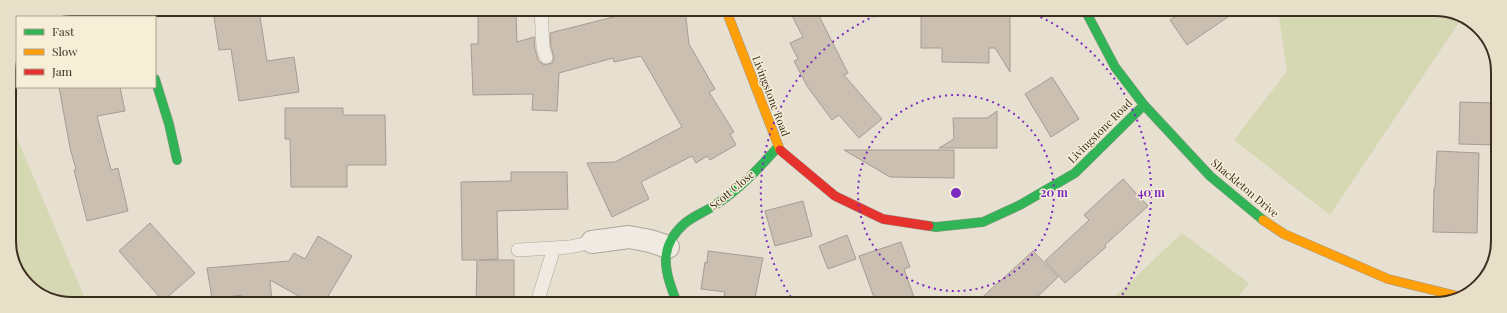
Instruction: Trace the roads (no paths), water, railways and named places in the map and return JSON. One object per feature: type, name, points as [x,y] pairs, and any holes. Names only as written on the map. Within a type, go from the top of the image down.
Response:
[{"type":"street","name":"Livingstone Road","points":[[728,16],[780,152],[835,196],[883,220],[936,227],[983,222],[1020,205],[1075,173],[1144,105]]},
{"type":"street","name":"Shackleton Drive","points":[[1088,16],[1115,67],[1144,105],[1210,176],[1266,222],[1284,234],[1388,279],[1451,294]]},
{"type":"street","points":[[156,82],[169,124],[177,160]]},
{"type":"street","name":"Scott Close","points":[[675,297],[668,279],[665,262],[668,247],[672,238],[684,224],[716,205],[755,172],[778,147]]},
{"type":"street","points":[[592,242],[629,237],[650,240],[668,247]]},
{"type":"lane","points":[[541,16],[543,48],[546,57]]},
{"type":"lane","points":[[518,250],[570,247],[592,242]]},
{"type":"lane","points":[[539,297],[554,248]]}]
